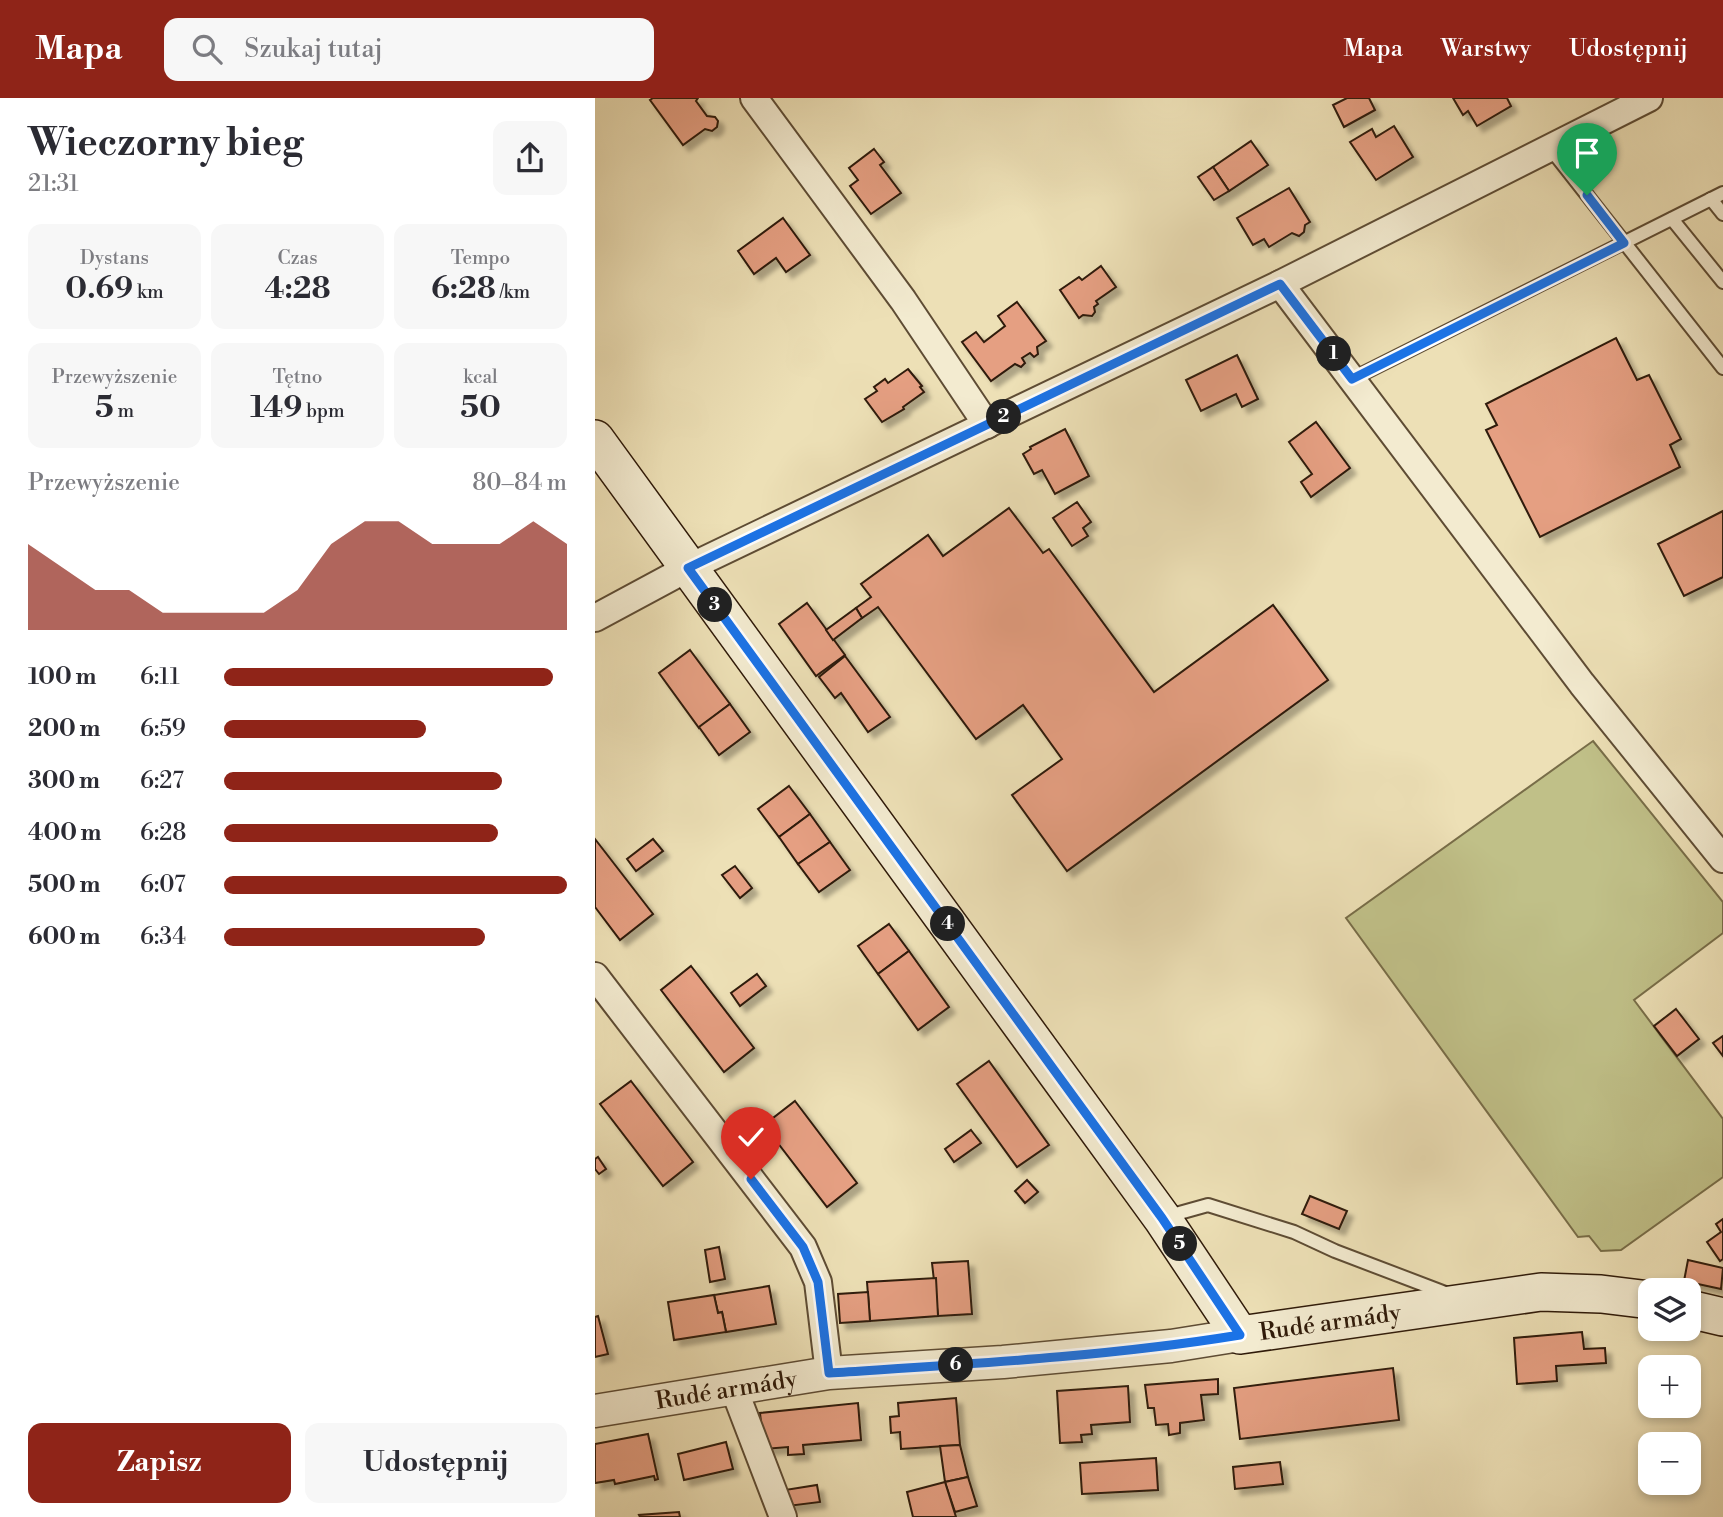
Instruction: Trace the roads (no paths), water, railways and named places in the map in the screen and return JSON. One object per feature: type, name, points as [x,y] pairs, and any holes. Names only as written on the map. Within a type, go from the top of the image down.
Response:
[{"type":"main road","points":[[595,439],[1162,1218],[1240,1335]]},
{"type":"main road","name":"Rudé armády","points":[[1240,1335],[1541,1292],[1638,1299]]},
{"type":"main road","points":[[1701,1311],[1723,1317]]},
{"type":"street","points":[[754,98],[903,300],[987,425]]},
{"type":"street","points":[[595,618],[688,568],[1280,284],[1649,98]]},
{"type":"street","points":[[1280,284],[1581,684],[1723,859]]},
{"type":"street","points":[[595,976],[803,1247],[818,1282],[829,1373]]},
{"type":"street","name":"Rudé armády","points":[[595,1411],[829,1373],[1003,1362],[1145,1349],[1240,1335]]},
{"type":"street","points":[[734,1389],[783,1517]]},
{"type":"lane","points":[[1550,148],[1723,368]]},
{"type":"lane","points":[[1352,379],[1717,196],[1723,214]]},
{"type":"lane","points":[[1672,219],[1723,282]]},
{"type":"lane","points":[[1162,1218],[1207,1205],[1294,1232],[1335,1251],[1468,1302]]}]
